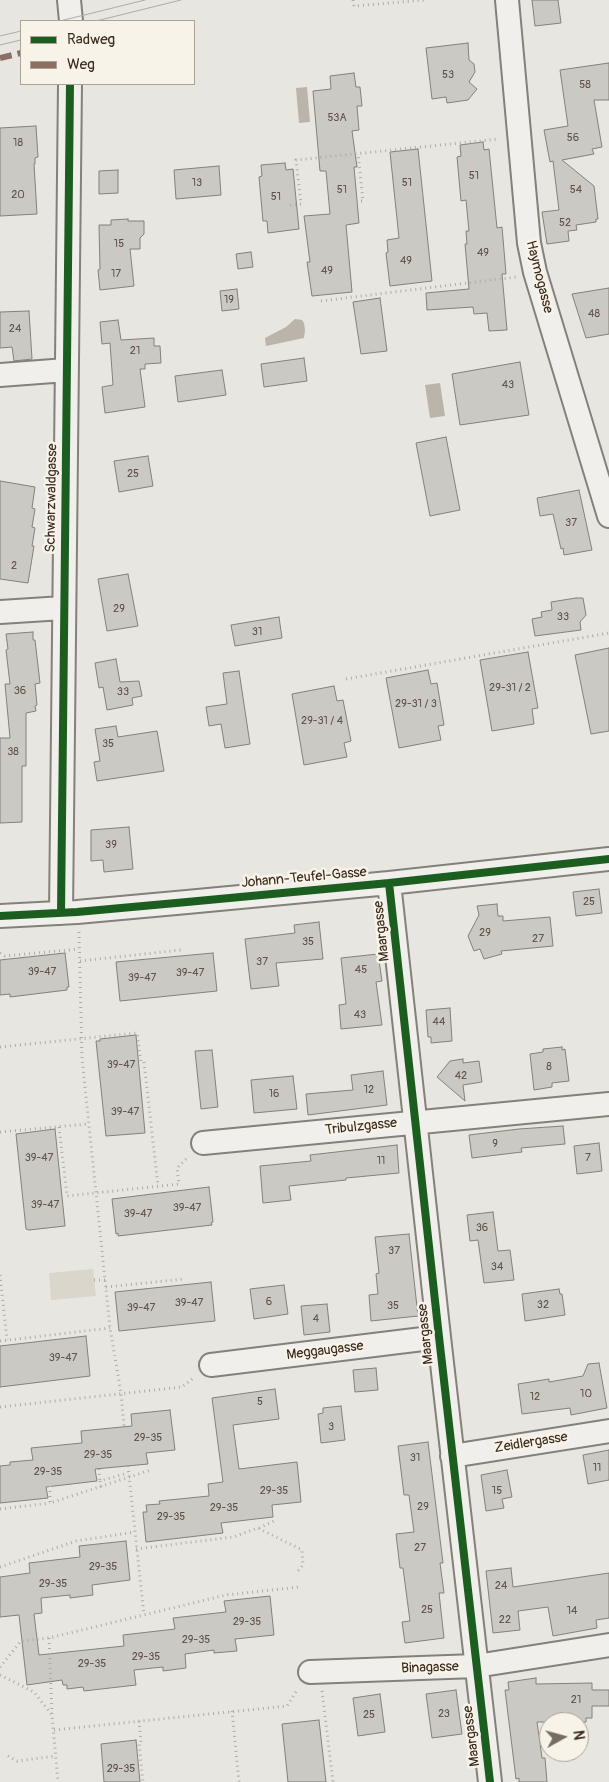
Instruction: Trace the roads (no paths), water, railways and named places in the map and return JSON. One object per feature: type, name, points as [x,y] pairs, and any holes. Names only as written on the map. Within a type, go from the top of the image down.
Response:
[{"type":"street","name":"Haymogasse","points":[[506,0],[529,243],[536,276],[609,516]]},
{"type":"street","name":"Schwarzwaldgasse","points":[[69,912],[63,608],[70,85]]},
{"type":"street","points":[[0,375],[66,370]]},
{"type":"street","points":[[0,612],[63,608]]},
{"type":"street","name":"Johann-Teufel-Gasse","points":[[0,916],[69,912],[389,883],[609,859]]},
{"type":"street","name":"Maargasse","points":[[389,883],[490,1782]]},
{"type":"street","name":"Tribulzgasse","points":[[203,1142],[609,1104]]},
{"type":"street","name":"Meggaugasse","points":[[211,1365],[439,1337]]},
{"type":"street","name":"Zeidlergasse","points":[[452,1456],[609,1431]]},
{"type":"street","name":"Binagasse","points":[[315,1672],[476,1666],[609,1645]]},
{"type":"tram line","points":[[64,20],[145,0]]},
{"type":"tram line","points":[[100,20],[181,0]]},
{"type":"tram line","points":[[0,36],[20,31]]},
{"type":"tram line","points":[[0,45],[20,40]]}]
